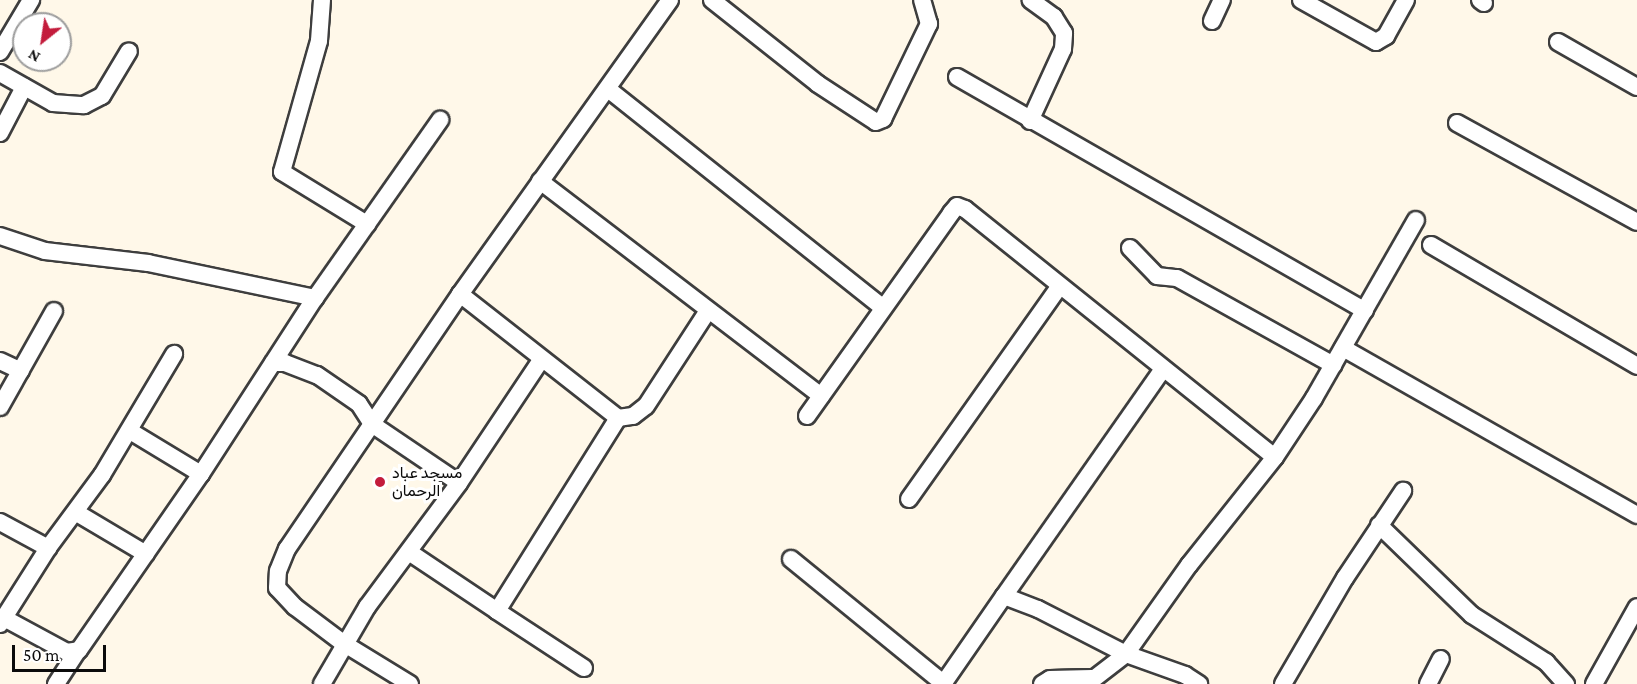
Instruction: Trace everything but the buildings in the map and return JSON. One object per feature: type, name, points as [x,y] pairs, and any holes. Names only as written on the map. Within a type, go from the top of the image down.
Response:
[{"type":"street","points":[[0,52],[31,0]]},
{"type":"street","points":[[322,0],[319,41],[282,172],[367,224]]},
{"type":"street","points":[[410,684],[344,643],[282,596],[277,588],[278,571],[287,549],[460,294],[670,0]]},
{"type":"street","points":[[712,0],[818,84],[876,122],[883,119],[929,24],[922,0]]},
{"type":"street","points":[[1030,121],[1063,49],[1064,33],[1054,17],[1031,0]]},
{"type":"street","points":[[1212,21],[1222,0]]},
{"type":"street","points":[[1301,0],[1377,42],[1386,36],[1406,0]]},
{"type":"street","points":[[1558,42],[1637,87]]},
{"type":"street","points":[[0,73],[53,103],[90,104],[104,94],[129,51]]},
{"type":"street","points":[[957,77],[1365,312]]},
{"type":"street","points":[[0,133],[24,87]]},
{"type":"street","points":[[608,89],[882,307]]},
{"type":"street","points":[[56,684],[201,474],[315,298],[440,120]]},
{"type":"street","points":[[1457,123],[1637,222]]},
{"type":"street","points":[[540,181],[707,312],[821,396]]},
{"type":"street","points":[[807,416],[882,307],[957,206],[1275,457]]},
{"type":"street","points":[[1042,684],[1050,680],[1090,681],[1126,654],[1189,565],[1275,457],[1365,312],[1416,220]]},
{"type":"street","points":[[0,236],[45,251],[148,263],[315,298]]},
{"type":"street","points":[[1431,245],[1637,366]]},
{"type":"street","points":[[1130,248],[1157,276],[1177,278],[1333,365]]},
{"type":"street","points":[[909,499],[1060,286]]},
{"type":"street","points":[[460,294],[541,360],[618,418],[633,416],[646,406],[707,312]]},
{"type":"street","points":[[0,407],[54,311]]},
{"type":"street","points":[[1343,348],[1637,515]]},
{"type":"street","points":[[76,652],[67,652],[2,621],[48,548],[77,513],[130,431],[174,354]]},
{"type":"street","points":[[321,684],[344,643],[459,483],[541,360]]},
{"type":"street","points":[[0,361],[21,371]]},
{"type":"street","points":[[273,363],[285,363],[317,375],[359,404],[372,424],[459,483]]},
{"type":"street","points":[[791,559],[943,684],[1162,370]]},
{"type":"street","points":[[497,611],[618,418]]},
{"type":"street","points":[[130,431],[201,474]]},
{"type":"street","points":[[1283,684],[1379,525],[1404,490]]},
{"type":"street","points":[[77,513],[146,554]]},
{"type":"street","points":[[0,522],[48,548]]},
{"type":"street","points":[[1379,525],[1472,615],[1546,662],[1566,684]]},
{"type":"street","points":[[409,552],[584,668]]},
{"type":"street","points":[[1004,596],[1038,609],[1126,654],[1185,675],[1199,684]]},
{"type":"street","points":[[1594,684],[1637,607]]},
{"type":"street","points":[[1428,684],[1441,659]]},
{"type":"place","name":"مسجد عباد الرحمان","points":[[380,482]]}]
